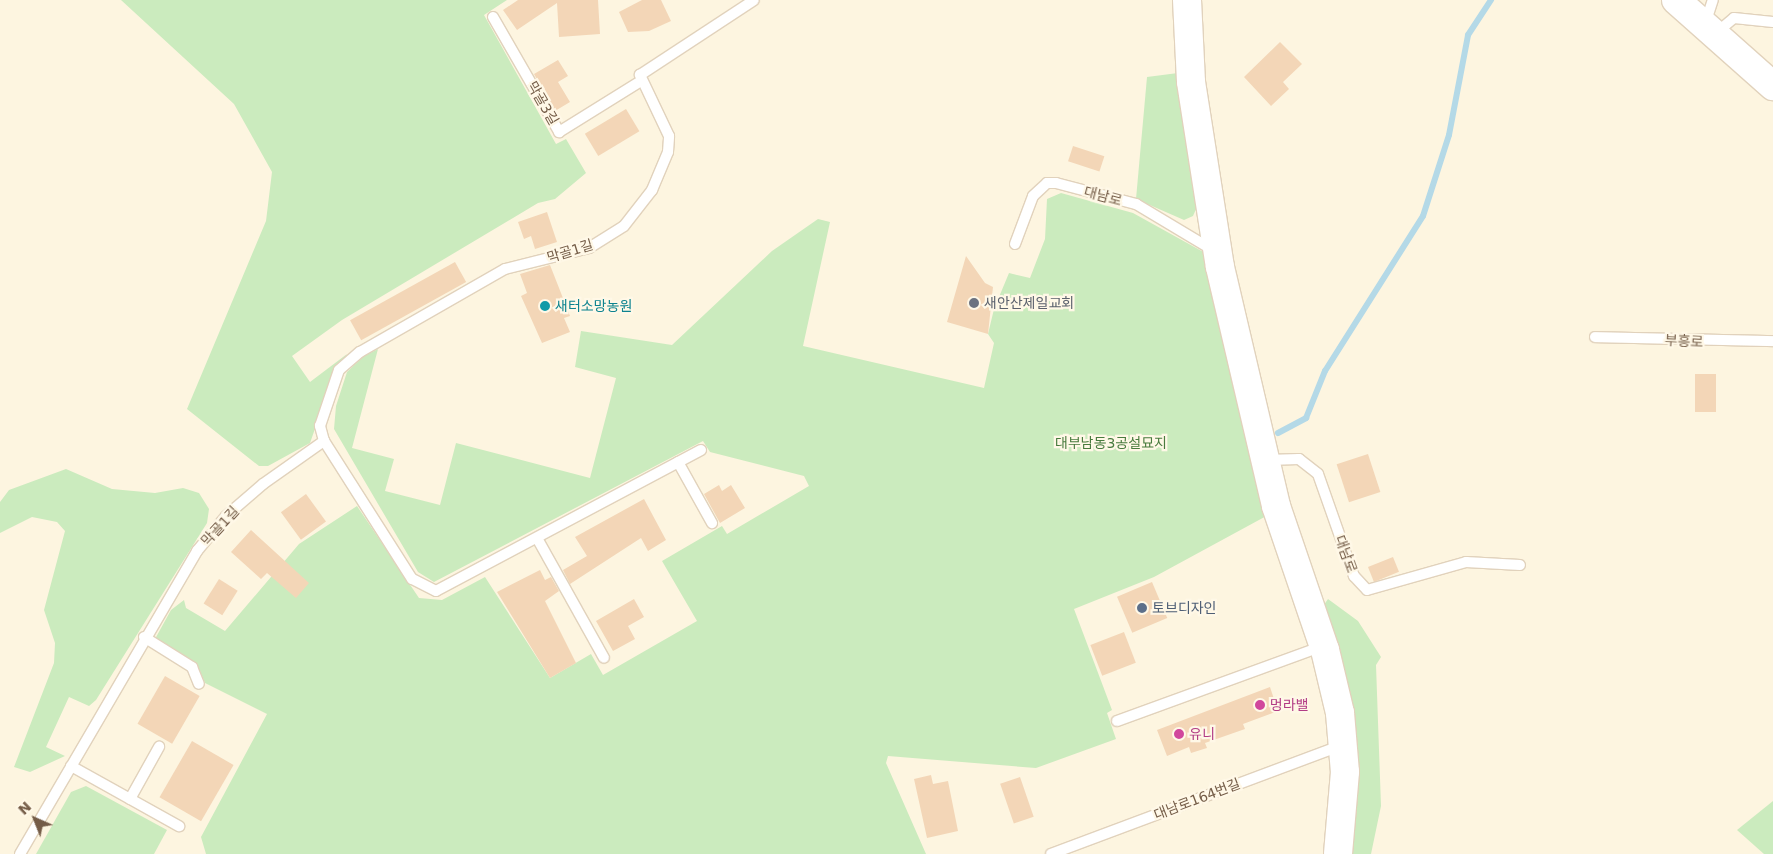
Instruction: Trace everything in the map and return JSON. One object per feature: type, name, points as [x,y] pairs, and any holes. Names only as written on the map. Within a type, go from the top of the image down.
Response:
[{"type":"street","points":[[1187,0],[1191,82],[1216,252],[1286,536],[1335,683],[1344,744],[1338,854]]},
{"type":"street","points":[[1676,0],[1773,86]]},
{"type":"lane","points":[[641,81],[645,71],[754,0]]},
{"type":"lane","points":[[1710,30],[1713,0]]},
{"type":"lane","name":"막골3길","points":[[493,17],[559,132],[641,81]]},
{"type":"lane","points":[[1710,30],[1734,18],[1773,22]]},
{"type":"lane","name":"막골1길","points":[[641,81],[669,136],[663,171],[639,210],[601,241],[505,269],[348,361],[324,408],[320,426],[324,441],[412,579],[422,588],[436,591],[700,450]]},
{"type":"lane","name":"대남로","points":[[1015,244],[1033,196],[1047,184],[1056,183],[1136,204],[1216,252]]},
{"type":"lane","name":"부흥로","points":[[1595,337],[1773,341]]},
{"type":"lane","name":"막골1길","points":[[20,854],[144,637],[197,551],[226,516],[324,441]]},
{"type":"lane","name":"대남로","points":[[1267,460],[1299,459],[1318,474],[1354,576],[1367,590],[1466,562],[1520,565]]},
{"type":"lane","points":[[678,462],[712,523]]},
{"type":"lane","points":[[537,538],[604,658]]},
{"type":"lane","points":[[144,637],[192,667],[199,684]]},
{"type":"lane","points":[[1117,721],[1324,646]]},
{"type":"lane","name":"대남로164번길","points":[[1051,854],[1344,744]]},
{"type":"lane","points":[[130,799],[159,748]]},
{"type":"lane","points":[[71,766],[179,826]]},
{"type":"green space","points":[[121,0],[507,0],[484,15],[556,144],[566,139],[586,173],[555,199],[538,203],[342,320],[292,356],[310,382],[347,354],[336,369],[310,443],[268,466],[259,466],[187,409],[266,221],[272,172],[234,104]]},
{"type":"green space","points":[[1178,73],[1197,207],[1193,216],[1184,220],[1136,199],[1147,77]]},
{"type":"green space","name":"대부남동3공설묘지","points":[[1061,193],[1133,213],[1207,254],[1270,514],[1154,577],[1074,609],[1112,710],[1107,713],[1116,739],[1036,768],[888,756],[886,763],[926,854],[206,854],[201,837],[267,714],[205,683],[197,664],[155,639],[171,610],[184,600],[186,608],[225,631],[299,544],[357,506],[419,598],[442,600],[485,577],[550,678],[591,654],[603,675],[697,621],[662,561],[722,526],[727,534],[809,486],[804,476],[710,452],[703,441],[434,582],[418,572],[334,429],[336,406],[347,372],[364,356],[378,349],[352,448],[394,459],[385,491],[440,505],[456,443],[590,478],[616,378],[575,367],[581,331],[672,345],[772,251],[818,219],[830,222],[803,346],[984,388],[994,343],[988,334],[994,309],[1009,273],[1030,278],[1045,239],[1047,199]]},
{"type":"green space","points":[[66,469],[112,489],[155,493],[183,488],[199,493],[209,509],[207,523],[96,700],[89,706],[69,697],[46,747],[65,756],[30,772],[14,767],[54,663],[55,643],[44,610],[65,531],[57,522],[32,517],[0,533],[0,502],[9,490]]},
{"type":"green space","points":[[1328,599],[1358,621],[1381,657],[1376,665],[1381,806],[1371,854],[1348,854],[1321,609]]},
{"type":"green space","points":[[86,786],[167,830],[154,854],[36,854],[71,792]]},
{"type":"green space","points":[[1773,801],[1773,854],[1764,854],[1737,830]]},
{"type":"building","points":[[518,0],[598,0],[600,34],[559,37],[557,3],[517,30],[503,10]]},
{"type":"building","points":[[642,0],[661,0],[671,21],[649,31],[628,32],[619,12]]},
{"type":"building","points":[[1280,42],[1302,64],[1283,82],[1289,89],[1271,106],[1244,77]]},
{"type":"building","points":[[558,60],[568,76],[558,82],[570,102],[555,111],[534,74]]},
{"type":"building","points":[[626,109],[639,131],[598,156],[585,134]]},
{"type":"building","points":[[1073,146],[1104,156],[1099,171],[1068,161]]},
{"type":"building","points":[[547,212],[557,242],[535,249],[531,236],[524,239],[518,222]]},
{"type":"building","points":[[966,256],[985,283],[993,287],[988,334],[947,322]]},
{"type":"building","points":[[455,262],[466,282],[361,340],[350,320]]},
{"type":"building","points":[[550,265],[570,316],[564,318],[570,332],[542,343],[521,296],[527,293],[520,274]]},
{"type":"building","points":[[1695,374],[1716,374],[1716,412],[1695,412]]},
{"type":"building","points":[[1368,454],[1380,492],[1349,502],[1337,464]]},
{"type":"building","points":[[719,485],[722,491],[731,485],[745,508],[720,523],[704,494]]},
{"type":"building","points":[[306,494],[326,522],[301,540],[281,512]]},
{"type":"building","points":[[644,499],[666,540],[648,551],[641,538],[570,584],[563,570],[587,556],[575,537]]},
{"type":"building","points":[[251,530],[309,583],[296,598],[267,573],[261,579],[231,552]]},
{"type":"building","points":[[1393,557],[1399,572],[1374,582],[1368,567]]},
{"type":"building","points":[[540,570],[545,580],[551,577],[559,591],[545,601],[576,663],[550,678],[497,592]]},
{"type":"building","points":[[219,579],[238,591],[222,615],[204,604]]},
{"type":"building","points":[[1152,582],[1167,618],[1132,633],[1117,597]]},
{"type":"building","points":[[634,599],[644,617],[628,626],[635,639],[613,651],[596,621]]},
{"type":"building","points":[[1124,632],[1136,663],[1102,676],[1090,645]]},
{"type":"building","points":[[165,676],[200,696],[172,744],[138,724]]},
{"type":"building","points":[[1270,687],[1278,711],[1243,724],[1245,729],[1205,743],[1207,748],[1191,753],[1189,747],[1167,756],[1157,730]]},
{"type":"building","points":[[192,741],[234,765],[201,821],[160,797]]},
{"type":"building","points":[[931,775],[933,784],[948,781],[958,831],[927,838],[914,779]]},
{"type":"building","points":[[1020,777],[1034,817],[1014,824],[1000,784]]},
{"type":"waterway","points":[[1278,433],[1306,418],[1325,371],[1423,216],[1449,135],[1468,35],[1491,0]]},
{"type":"place","name":"새안산제일교회","points":[[974,303]]},
{"type":"place","name":"새터소망농원","points":[[545,306]]},
{"type":"place","name":"토브디자인","points":[[1142,608]]},
{"type":"place","name":"멍라밸","points":[[1260,705]]},
{"type":"place","name":"유니","points":[[1179,734]]}]
